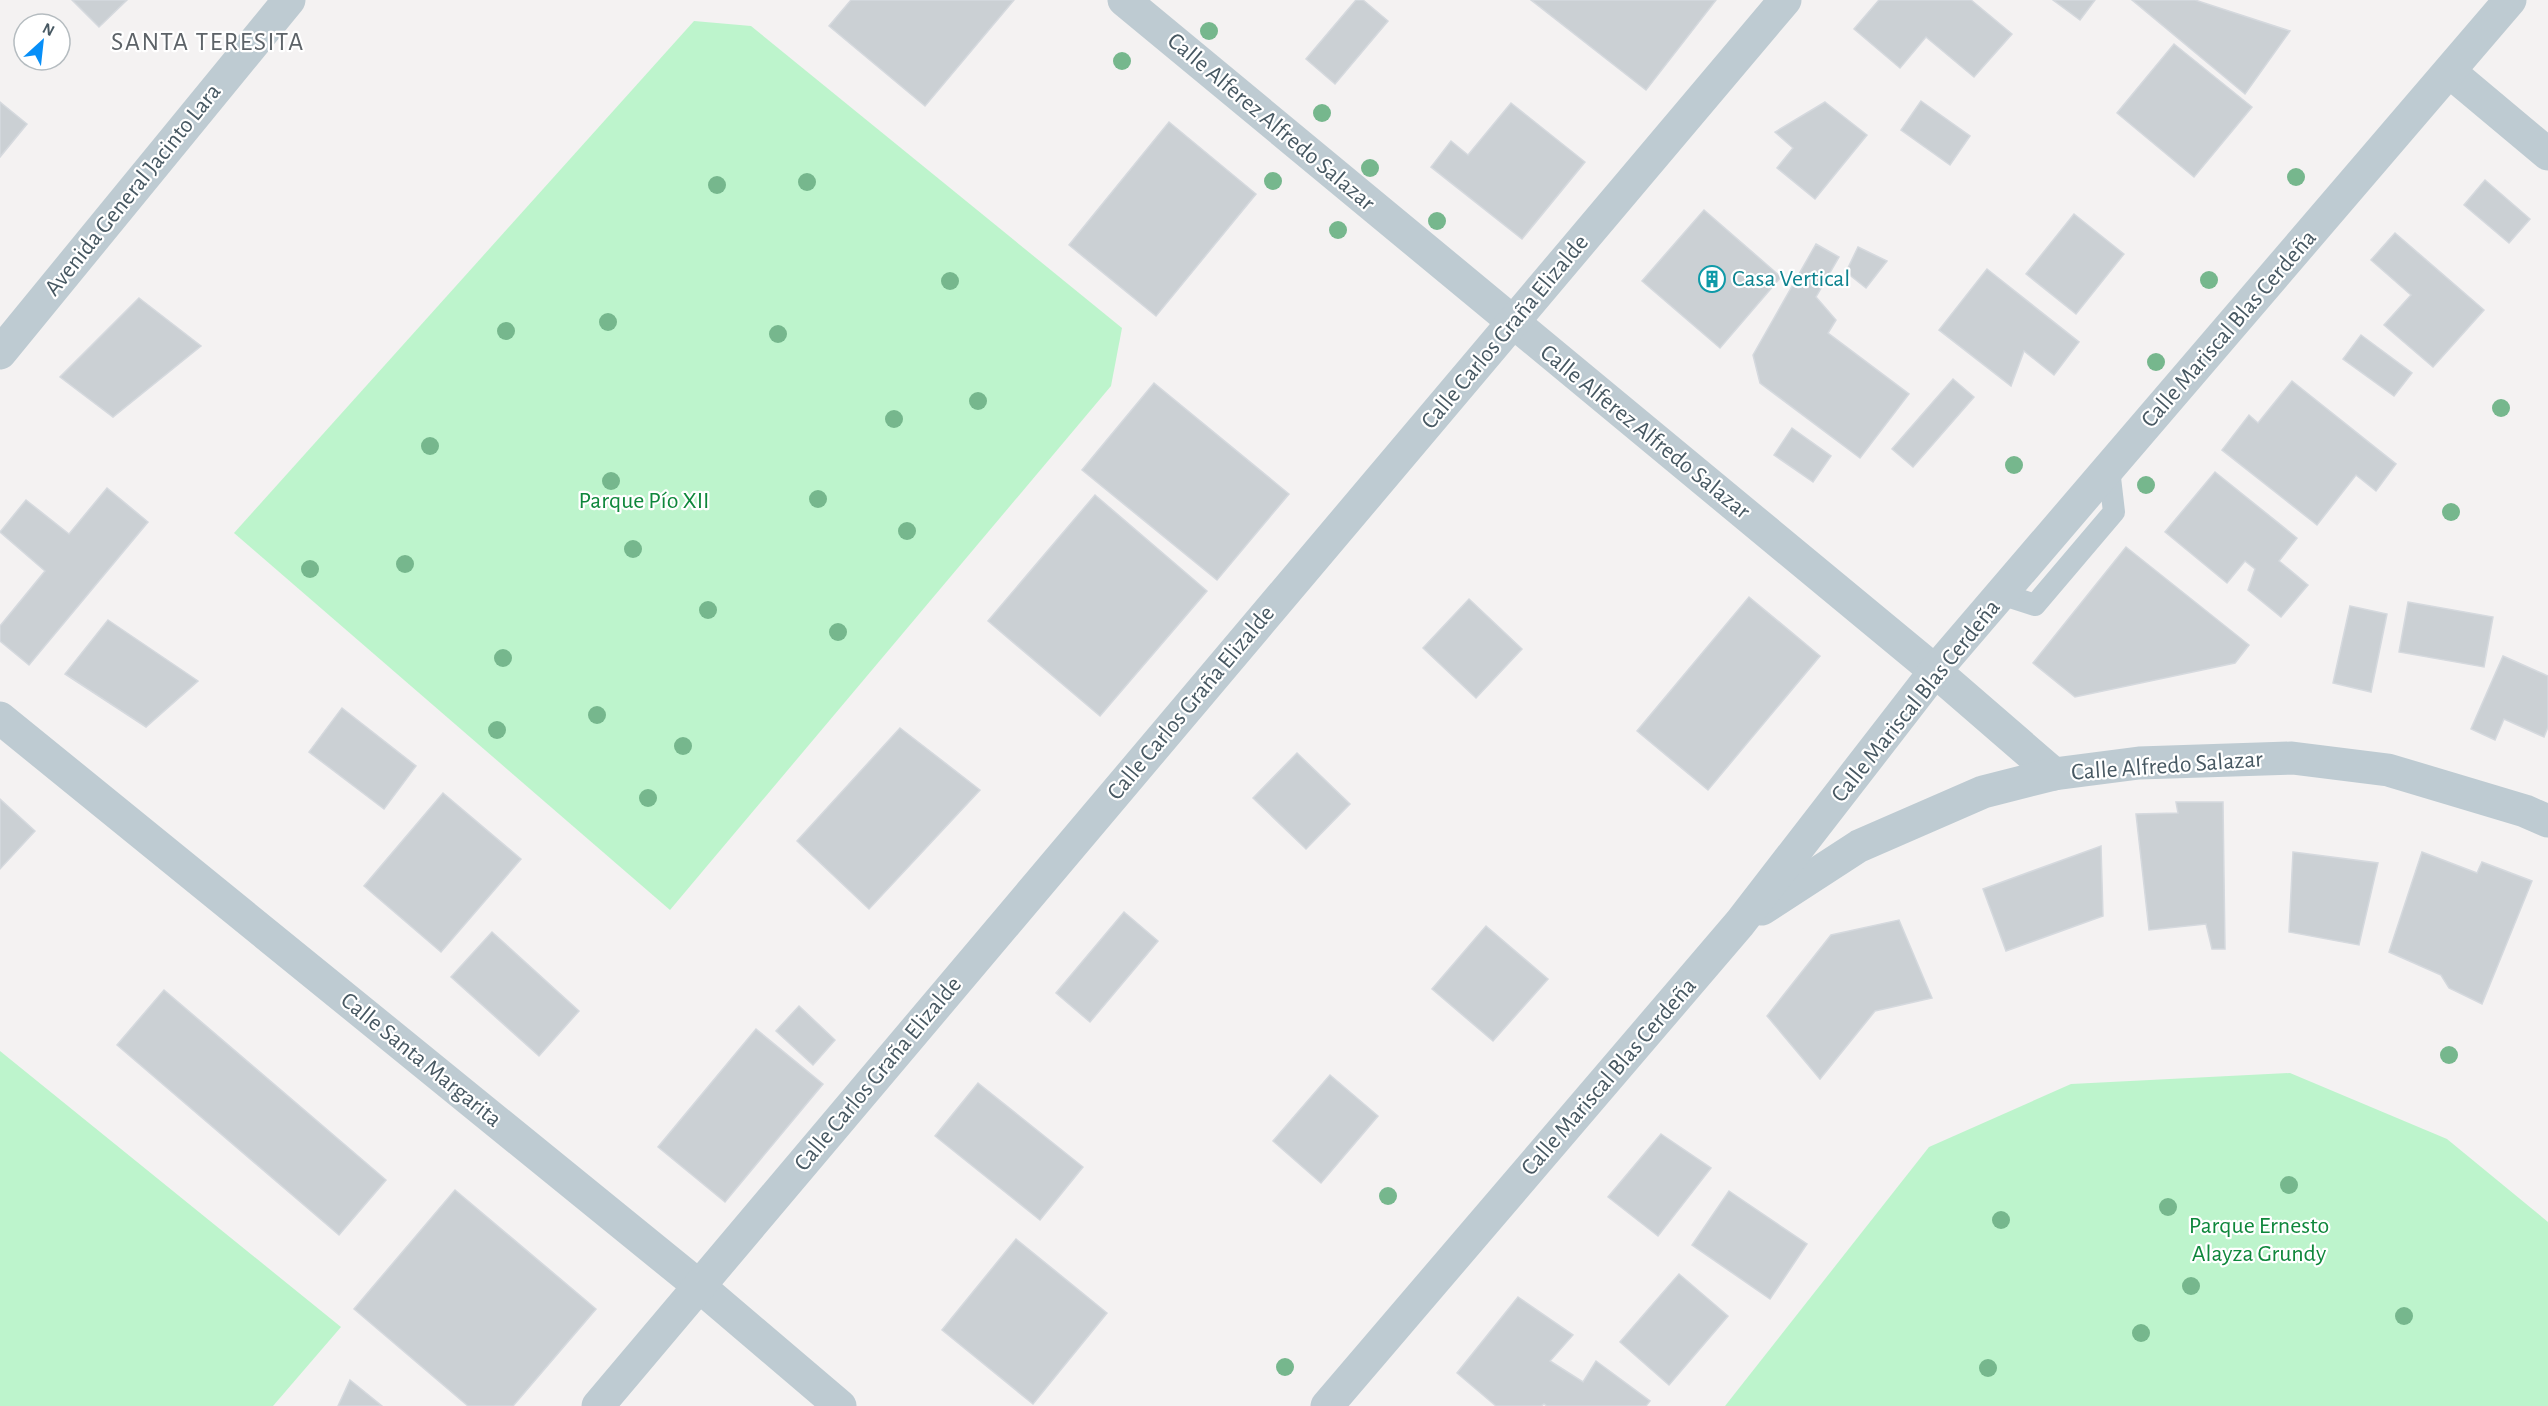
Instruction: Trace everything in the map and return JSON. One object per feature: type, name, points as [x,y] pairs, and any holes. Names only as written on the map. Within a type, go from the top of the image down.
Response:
[{"type":"street","name":"Avenida General Jacinto Lara","points":[[0,353],[289,0]]},
{"type":"street","name":"Calle Alferez Alfredo Salazar","points":[[1124,0],[1935,671],[2054,774]]},
{"type":"street","name":"Calle Carlos Graña Elizalde","points":[[598,1406],[1785,0]]},
{"type":"street","name":"Calle Mariscal Blas Cerdeña","points":[[1327,1406],[1740,923],[1935,671],[2510,0]]},
{"type":"street","points":[[2450,72],[2548,154]]},
{"type":"street","name":"Calle Santa Margarita","points":[[0,718],[699,1286],[840,1406]]},
{"type":"street","name":"Calle Alfredo Salazar","points":[[1740,923],[1859,846],[1983,792],[2054,774],[2139,763],[2292,758],[2388,770],[2525,811],[2548,821]]},
{"type":"green space","name":"Parque Pío XII","points":[[694,21],[751,26],[1122,328],[1111,386],[670,910],[234,533]]},
{"type":"green space","points":[[0,1051],[341,1327],[273,1406],[0,1406]]},
{"type":"green space","name":"Parque Ernesto Alayza Grundy","points":[[2290,1073],[2447,1139],[2548,1222],[2548,1406],[1725,1406],[1929,1147],[2071,1084]]},
{"type":"building","points":[[72,0],[127,0],[99,27]]},
{"type":"building","points":[[851,0],[1014,0],[925,106],[829,26]]},
{"type":"building","points":[[1356,0],[1363,0],[1388,21],[1335,84],[1306,59]]},
{"type":"building","points":[[1531,0],[1716,0],[1646,90]]},
{"type":"building","points":[[1879,0],[1971,0],[2012,34],[1974,77],[1926,37],[1900,68],[1854,29]]},
{"type":"building","points":[[2053,0],[2095,0],[2080,20]]},
{"type":"building","points":[[2132,0],[2195,0],[2290,31],[2245,94]]},
{"type":"building","points":[[2174,44],[2252,107],[2194,177],[2117,113]]},
{"type":"building","points":[[1921,101],[1970,136],[1950,165],[1901,130]]},
{"type":"building","points":[[0,102],[27,124],[0,157]]},
{"type":"building","points":[[1825,102],[1867,135],[1815,199],[1777,168],[1793,148],[1775,132]]},
{"type":"building","points":[[1511,103],[1585,162],[1522,239],[1431,167],[1451,141],[1468,155]]},
{"type":"building","points":[[1169,122],[1256,194],[1156,316],[1069,245]]},
{"type":"building","points":[[2485,180],[2530,219],[2509,243],[2464,205]]},
{"type":"building","name":"Casa Vertical","points":[[1704,210],[1781,277],[1720,348],[1642,281]]},
{"type":"building","points":[[2074,214],[2124,254],[2076,314],[2026,274]]},
{"type":"building","points":[[2395,233],[2484,310],[2433,367],[2384,325],[2411,295],[2371,260]]},
{"type":"building","points":[[1816,244],[1839,257],[1816,297],[1836,320],[1828,333],[1909,394],[1860,458],[1760,383],[1753,355]]},
{"type":"building","points":[[1858,247],[1887,261],[1866,288],[1846,272]]},
{"type":"building","points":[[1987,269],[2079,342],[2054,375],[2024,351],[2011,386],[1939,330]]},
{"type":"building","points":[[139,298],[201,346],[113,417],[60,377]]},
{"type":"building","points":[[2361,335],[2412,373],[2394,396],[2343,359]]},
{"type":"building","points":[[1953,379],[1974,397],[1913,467],[1892,449]]},
{"type":"building","points":[[2292,381],[2396,464],[2376,491],[2356,475],[2317,525],[2222,450],[2249,415],[2258,423]]},
{"type":"building","points":[[1154,383],[1289,494],[1217,580],[1082,470]]},
{"type":"building","points":[[1792,428],[1831,456],[1813,482],[1774,455]]},
{"type":"building","points":[[2215,472],[2297,538],[2279,561],[2308,585],[2281,617],[2248,590],[2255,569],[2245,561],[2227,583],[2165,532]]},
{"type":"building","points":[[107,488],[148,522],[29,665],[0,641],[0,626],[45,571],[0,532],[26,500],[69,534]]},
{"type":"building","points":[[1095,495],[1207,591],[1100,716],[988,621]]},
{"type":"building","points":[[2126,547],[2249,645],[2235,663],[2075,697],[2033,663]]},
{"type":"building","points":[[1749,597],[1820,656],[1708,790],[1637,731]]},
{"type":"building","points":[[1469,599],[1522,649],[1476,698],[1423,648]]},
{"type":"building","points":[[2408,602],[2493,617],[2484,667],[2399,652]]},
{"type":"building","points":[[2350,606],[2387,614],[2371,692],[2333,683]]},
{"type":"building","points":[[108,620],[198,681],[146,727],[65,674]]},
{"type":"building","points":[[2503,656],[2548,676],[2548,727],[2544,737],[2504,719],[2495,740],[2471,729]]},
{"type":"building","points":[[342,708],[416,766],[384,809],[309,752]]},
{"type":"building","points":[[900,728],[980,790],[869,909],[797,841]]},
{"type":"building","points":[[1297,753],[1350,804],[1306,849],[1253,798]]},
{"type":"building","points":[[443,793],[521,859],[441,952],[364,886]]},
{"type":"building","points":[[0,799],[35,831],[0,869]]},
{"type":"building","points":[[2176,802],[2223,802],[2225,949],[2212,949],[2206,924],[2149,930],[2136,814],[2178,813]]},
{"type":"building","points":[[2101,846],[2103,916],[2006,951],[1983,889]]},
{"type":"building","points":[[2293,852],[2378,863],[2359,945],[2289,932]]},
{"type":"building","points":[[2422,852],[2477,873],[2482,862],[2532,881],[2482,1004],[2449,988],[2441,975],[2389,952]]},
{"type":"building","points":[[1124,912],[1158,941],[1090,1022],[1056,993]]},
{"type":"building","points":[[1899,920],[1932,998],[1875,1011],[1820,1079],[1767,1016],[1831,935]]},
{"type":"building","points":[[1486,926],[1548,979],[1493,1041],[1432,989]]},
{"type":"building","points":[[492,932],[579,1011],[539,1056],[451,977]]},
{"type":"building","points":[[164,990],[386,1180],[339,1235],[117,1045]]},
{"type":"building","points":[[799,1006],[835,1040],[813,1065],[776,1031]]},
{"type":"building","points":[[756,1029],[823,1084],[725,1202],[658,1147]]},
{"type":"building","points":[[1330,1075],[1378,1116],[1321,1183],[1273,1141]]},
{"type":"building","points":[[978,1083],[1083,1167],[1040,1220],[935,1136]]},
{"type":"building","points":[[1661,1134],[1711,1168],[1658,1236],[1608,1197]]},
{"type":"building","points":[[455,1190],[596,1309],[513,1406],[468,1406],[354,1309]]},
{"type":"building","points":[[1729,1191],[1807,1244],[1770,1299],[1692,1245]]},
{"type":"building","points":[[1016,1239],[1107,1313],[1033,1404],[942,1330]]},
{"type":"building","points":[[1679,1274],[1728,1316],[1669,1385],[1620,1342]]},
{"type":"building","points":[[1518,1297],[1573,1335],[1550,1361],[1583,1382],[1596,1361],[1650,1401],[1646,1406],[1547,1406],[1544,1404],[1541,1406],[1496,1406],[1457,1373]]},
{"type":"building","points":[[350,1380],[382,1406],[338,1406]]},
{"type":"place","name":"Casa Vertical","points":[[1712,279]]},
{"type":"district","name":"SANTA TERESITA","points":[[208,42]]}]
